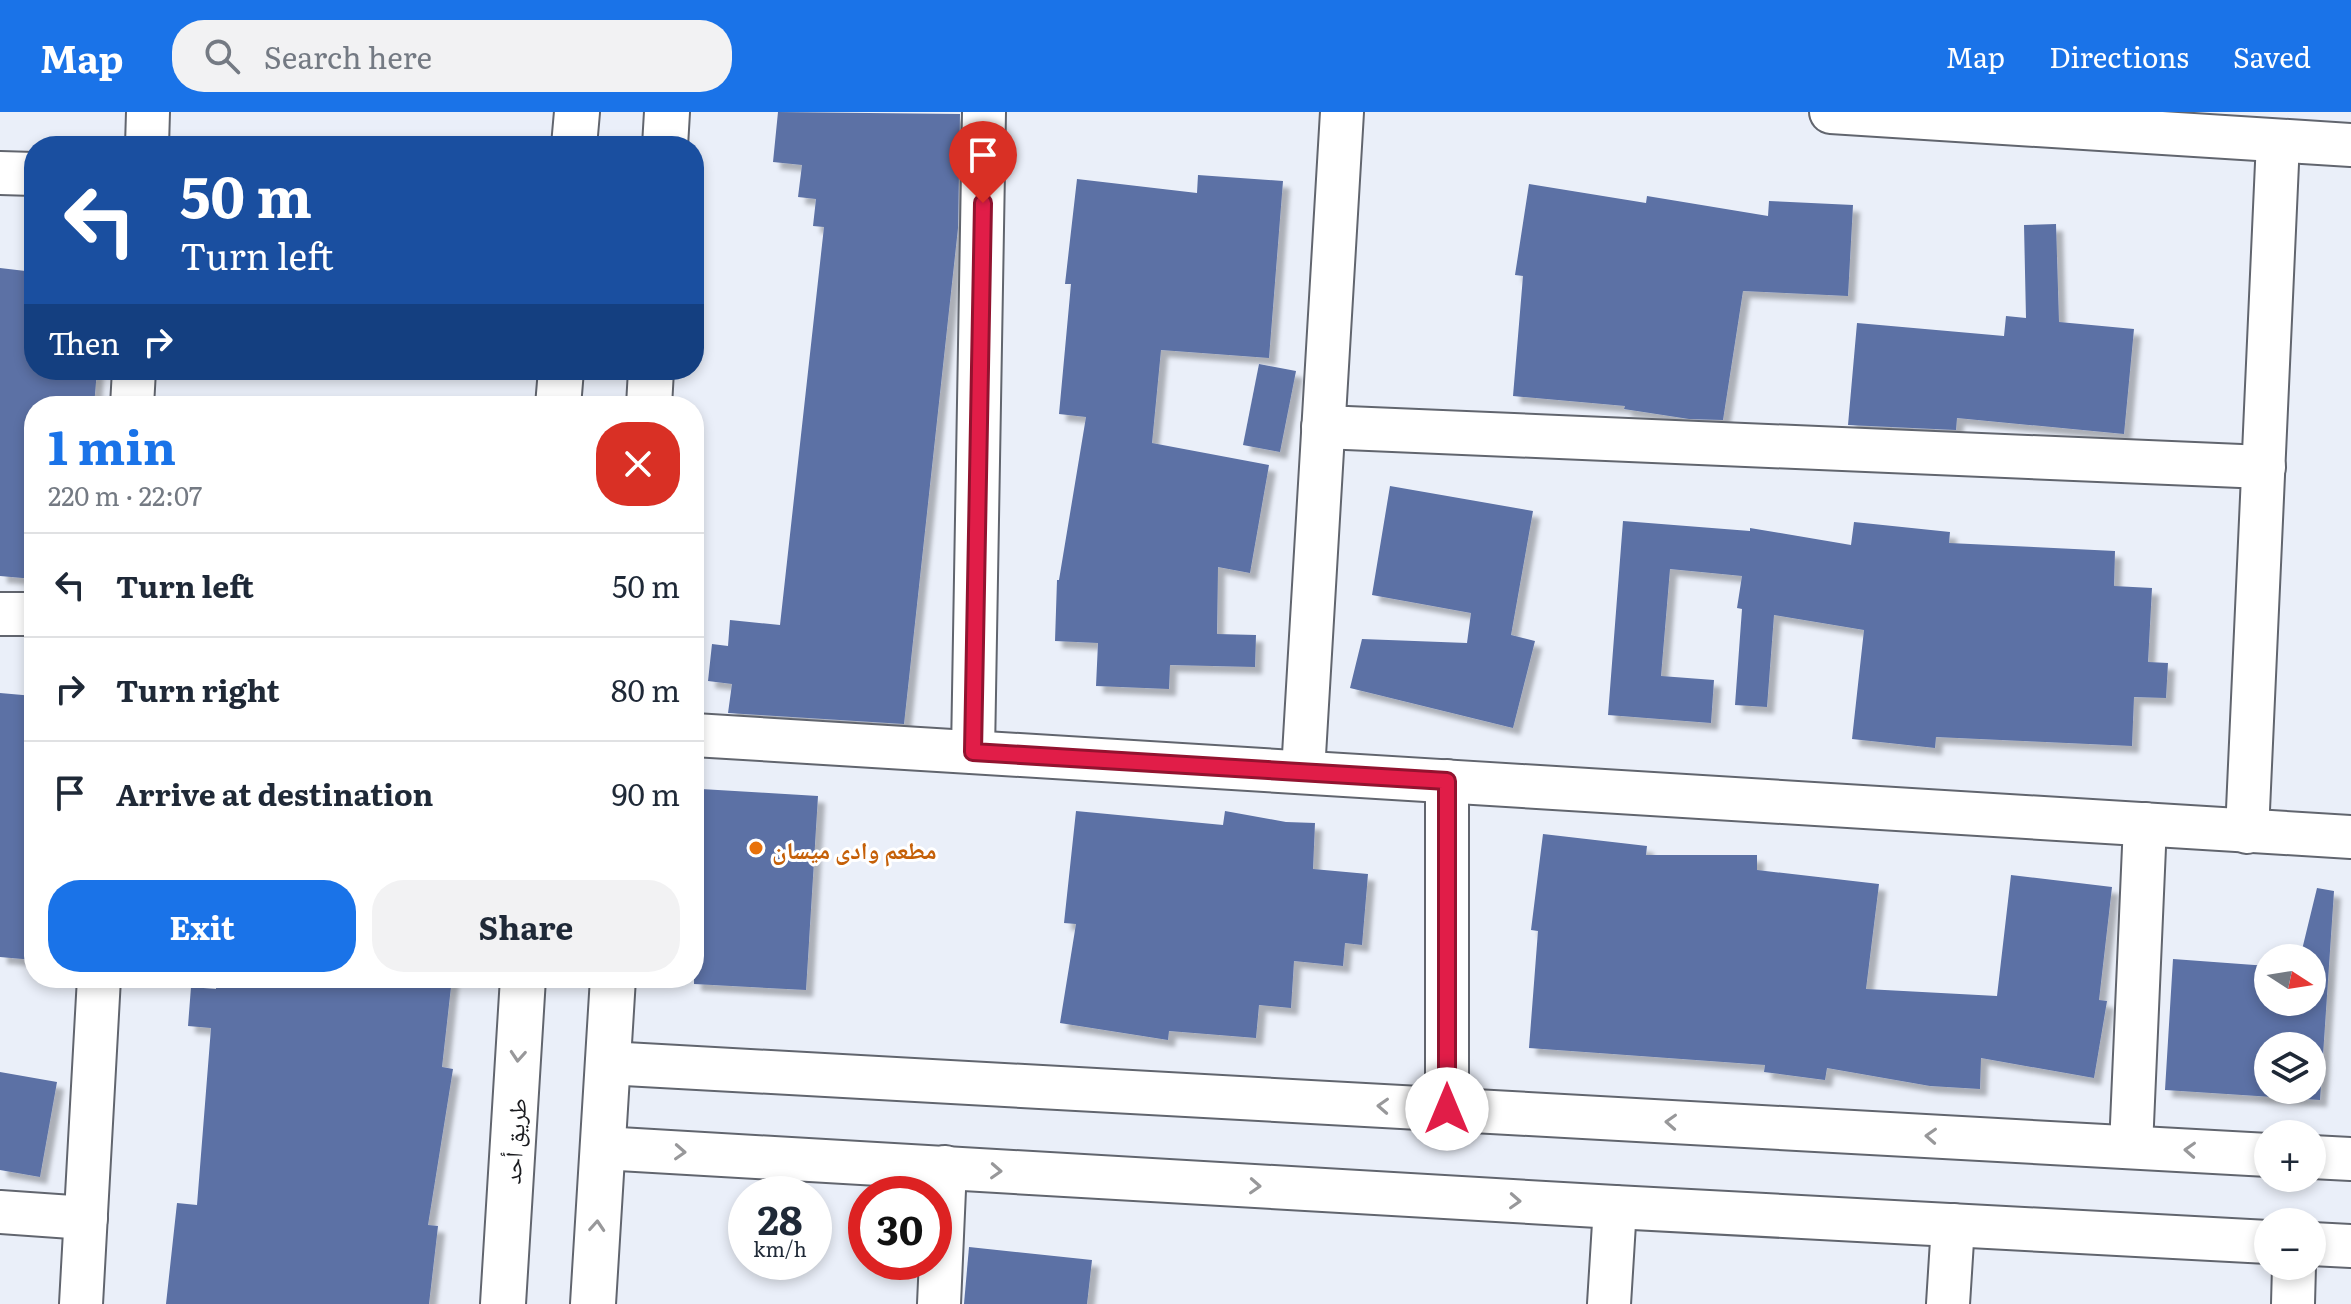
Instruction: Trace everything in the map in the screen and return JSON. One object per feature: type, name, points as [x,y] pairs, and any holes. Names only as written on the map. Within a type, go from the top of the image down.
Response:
[{"type":"main road","points":[[575,136],[577,112]]},
{"type":"main road","points":[[666,136],[667,112]]},
{"type":"main road","name":"طريق أحد","points":[[503,1304],[522,988]]},
{"type":"main road","points":[[593,1304],[612,988]]},
{"type":"street","points":[[147,136],[148,112]]},
{"type":"street","points":[[973,752],[984,112]]},
{"type":"street","points":[[1303,772],[1342,112]]},
{"type":"street","points":[[1831,112],[2351,145]]},
{"type":"street","points":[[2247,832],[2278,141]]},
{"type":"street","points":[[0,173],[24,174]]},
{"type":"street","points":[[1323,427],[2264,467]]},
{"type":"street","points":[[0,614],[24,614]]},
{"type":"street","points":[[704,736],[2351,837]]},
{"type":"street","points":[[1447,781],[1447,1109]]},
{"type":"street","points":[[2131,1147],[2145,824]]},
{"type":"street","points":[[81,1304],[98,988]]},
{"type":"street","points":[[607,1063],[2254,1154]]},
{"type":"street","points":[[602,1148],[2254,1241]]},
{"type":"street","points":[[2326,1158],[2351,1159]]},
{"type":"street","points":[[939,1304],[945,1167]]},
{"type":"street","points":[[1609,1304],[1615,1207]]},
{"type":"street","points":[[0,1212],[86,1218]]},
{"type":"street","points":[[1948,1304],[1953,1225]]},
{"type":"street","points":[[2326,1245],[2351,1246]]},
{"type":"street","points":[[2293,1304],[2294,1280]]},
{"type":"building","points":[[778,112],[960,114],[958,228],[904,724],[728,713],[732,684],[708,681],[712,644],[728,646],[730,620],[780,625],[824,227],[813,226],[816,199],[798,197],[802,165],[773,162]]},
{"type":"building","points":[[1198,175],[1283,181],[1269,358],[1161,350],[1152,443],[1269,465],[1250,573],[1218,567],[1217,634],[1256,635],[1255,667],[1170,665],[1169,689],[1096,686],[1098,643],[1055,641],[1057,580],[1086,417],[1059,414],[1071,284],[1065,284],[1077,179],[1197,193]]},
{"type":"building","points":[[1529,184],[1646,203],[1647,196],[1768,216],[1769,201],[1853,205],[1848,296],[1743,291],[1723,420],[1689,419],[1624,409],[1625,406],[1513,396],[1523,276],[1515,275]]},
{"type":"building","points":[[2056,224],[2059,322],[2134,329],[2124,434],[1957,418],[1956,430],[1848,425],[1857,323],[2004,336],[2006,316],[2026,318],[2024,225]]},
{"type":"building","points":[[0,268],[24,271],[24,380],[96,380],[95,396],[24,396],[24,578],[0,576]]},
{"type":"building","points":[[1259,364],[1296,371],[1280,452],[1243,445]]},
{"type":"building","points":[[1390,486],[1533,511],[1511,635],[1535,641],[1513,728],[1350,688],[1362,639],[1467,643],[1471,613],[1372,595]]},
{"type":"building","points":[[1623,521],[1750,531],[1750,528],[1851,545],[1854,522],[1950,532],[1949,543],[2115,551],[2114,586],[2152,588],[2148,662],[2168,663],[2166,698],[2134,697],[2132,746],[1936,737],[1935,748],[1852,739],[1864,630],[1774,615],[1767,707],[1735,705],[1742,609],[1737,608],[1742,576],[1670,569],[1661,676],[1714,680],[1711,723],[1608,715]]},
{"type":"building","points":[[0,693],[24,695],[24,959],[0,957]]},
{"type":"building","name":"مطعم وادى ميسان","points":[[704,789],[818,796],[806,990],[704,985]]},
{"type":"building","points":[[1076,811],[1223,825],[1225,811],[1286,822],[1315,823],[1313,869],[1368,874],[1362,945],[1345,943],[1343,966],[1294,961],[1291,1008],[1259,1005],[1256,1038],[1169,1031],[1168,1040],[1060,1023],[1076,924],[1064,923]]},
{"type":"building","points":[[1543,834],[1647,846],[1646,855],[1757,855],[1757,870],[1879,884],[1866,989],[1997,996],[2011,875],[2112,887],[2099,1000],[2107,1001],[2094,1078],[1981,1058],[1980,1089],[1930,1086],[1827,1068],[1825,1080],[1764,1072],[1765,1065],[1529,1048],[1538,931],[1531,930]]},
{"type":"building","points":[[2317,888],[2334,891],[2326,1010],[2326,944],[2303,944]]},
{"type":"building","points":[[2173,959],[2254,965],[2254,1016],[2326,1016],[2325,1032],[2254,1032],[2254,1096],[2165,1090]]},
{"type":"building","points":[[191,988],[451,988],[442,1067],[453,1069],[428,1225],[438,1226],[429,1304],[166,1304],[177,1203],[197,1205],[211,1028],[188,1026]]},
{"type":"building","points":[[0,1072],[57,1082],[40,1177],[0,1170]]},
{"type":"building","points":[[969,1247],[1092,1260],[1087,1304],[964,1304]]},
{"type":"place","name":"مطعم وادى ميسان","points":[[756,848]]},
{"type":"route","points":[[983,203],[973,752],[1447,781],[1447,1109]]}]
